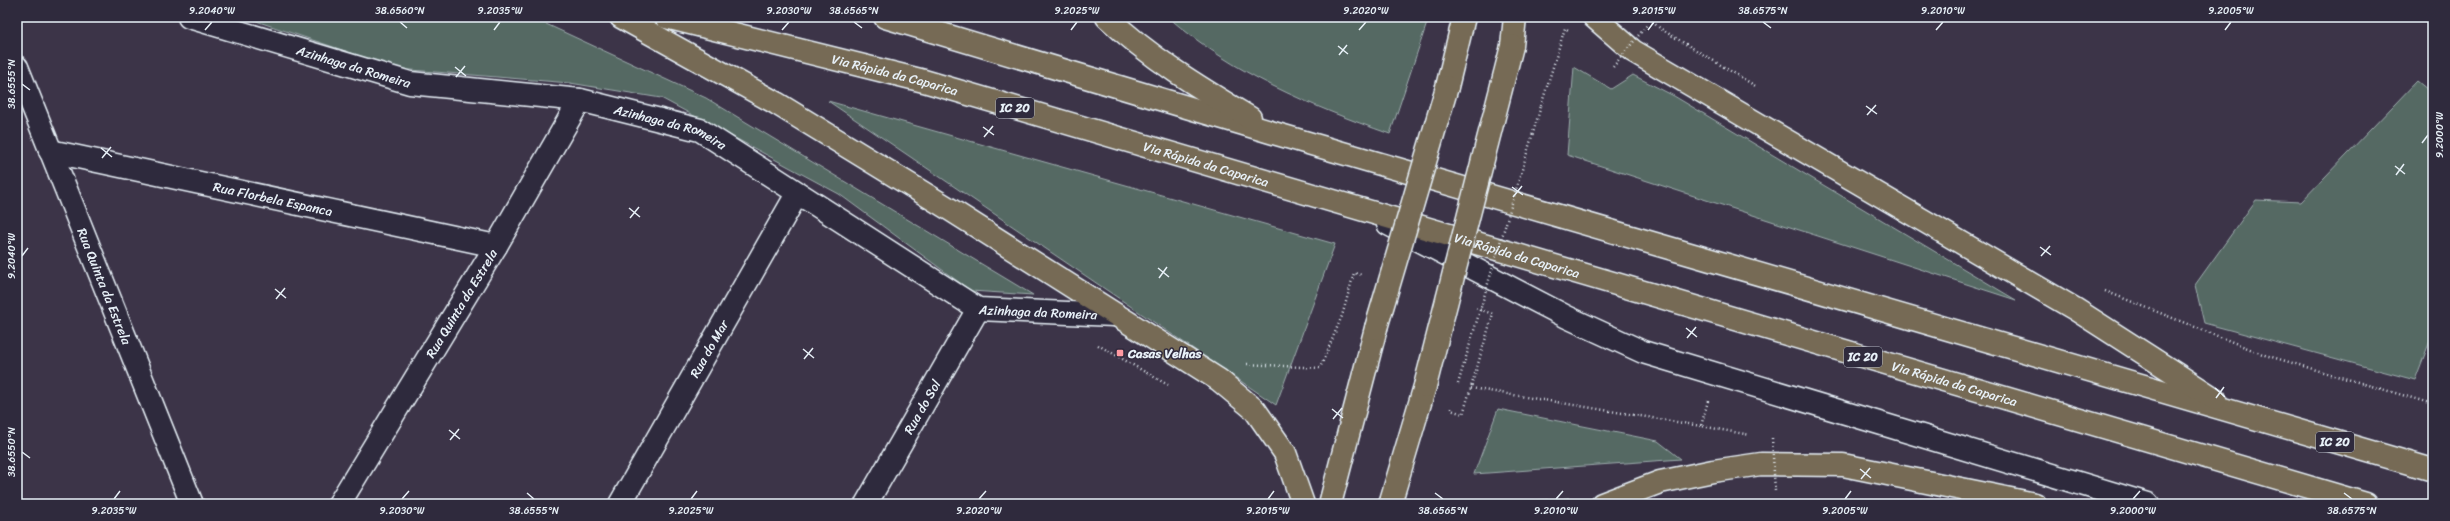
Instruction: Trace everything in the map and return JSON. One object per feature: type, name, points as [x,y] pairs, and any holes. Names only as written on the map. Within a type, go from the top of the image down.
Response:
[{"type":"main road","points":[[621,17],[776,103],[951,210],[1218,380],[1256,410],[1285,453],[1303,504]]},
{"type":"main road","name":"Via Rápida da Caparica","points":[[666,17],[924,81],[2366,504]]},
{"type":"main road","name":"IC 20","points":[[885,17],[1277,134],[2433,470]]},
{"type":"main road","points":[[1108,17],[1135,43],[1184,78],[1277,134]]},
{"type":"main road","points":[[1330,504],[1376,328],[1446,87],[1464,17]]},
{"type":"main road","points":[[1390,504],[1425,386],[1512,46],[1515,17]]},
{"type":"main road","points":[[1594,17],[1633,51],[2075,309],[2237,413]]},
{"type":"main road","points":[[1602,504],[1660,482],[1713,471],[1762,464],[1843,465],[2035,504]]},
{"type":"street","name":"Azinhaga da Romeira","points":[[189,17],[410,83],[580,100],[700,130],[797,194],[978,309],[1114,315]]},
{"type":"street","name":"Rua Quinta da Estrela","points":[[17,67],[192,504]]},
{"type":"street","name":"Rua Quinta da Estrela","points":[[339,504],[496,246],[580,100]]},
{"type":"street","name":"Rua Florbela Espanca","points":[[50,150],[496,246]]},
{"type":"street","name":"Rua do Mar","points":[[620,504],[797,194]]},
{"type":"street","points":[[1360,210],[1567,317],[1643,352],[2148,504]]},
{"type":"street","name":"Rua do Sol","points":[[866,504],[978,309]]},
{"type":"path","points":[[1646,17],[1661,29],[1763,91]]},
{"type":"path","points":[[1613,67],[1647,25]]},
{"type":"path","points":[[1457,389],[1565,28]]},
{"type":"path","points":[[1342,316],[1354,273]]},
{"type":"path","points":[[2098,288],[2265,355],[2433,404]]},
{"type":"path","points":[[1452,403],[1451,410],[1463,414],[1493,314]]},
{"type":"path","points":[[1471,388],[1756,436]]},
{"type":"path","points":[[1701,426],[1710,397]]},
{"type":"path","points":[[1764,437],[1772,438],[1775,491]]},
{"type":"green space","points":[[244,17],[531,17],[706,98],[1033,295],[971,291],[839,194],[661,98],[570,83],[399,69]]},
{"type":"green space","points":[[1168,17],[1429,17],[1390,134],[1330,112],[1273,86],[1219,55]]},
{"type":"green space","points":[[1574,67],[1611,89],[1633,75],[1674,96],[2016,300],[1567,155]]},
{"type":"green space","points":[[2417,81],[2433,94],[2433,333],[2415,380],[2204,323],[2195,285],[2256,200],[2301,202]]},
{"type":"green space","points":[[828,101],[1335,244],[1276,405]]},
{"type":"green space","points":[[1498,409],[1658,441],[1681,459],[1474,474]]},
{"type":"green space","points":[[1569,498],[1561,504],[1491,504]]},
{"type":"place","name":"Casas Velhas","points":[[1120,353]]}]
